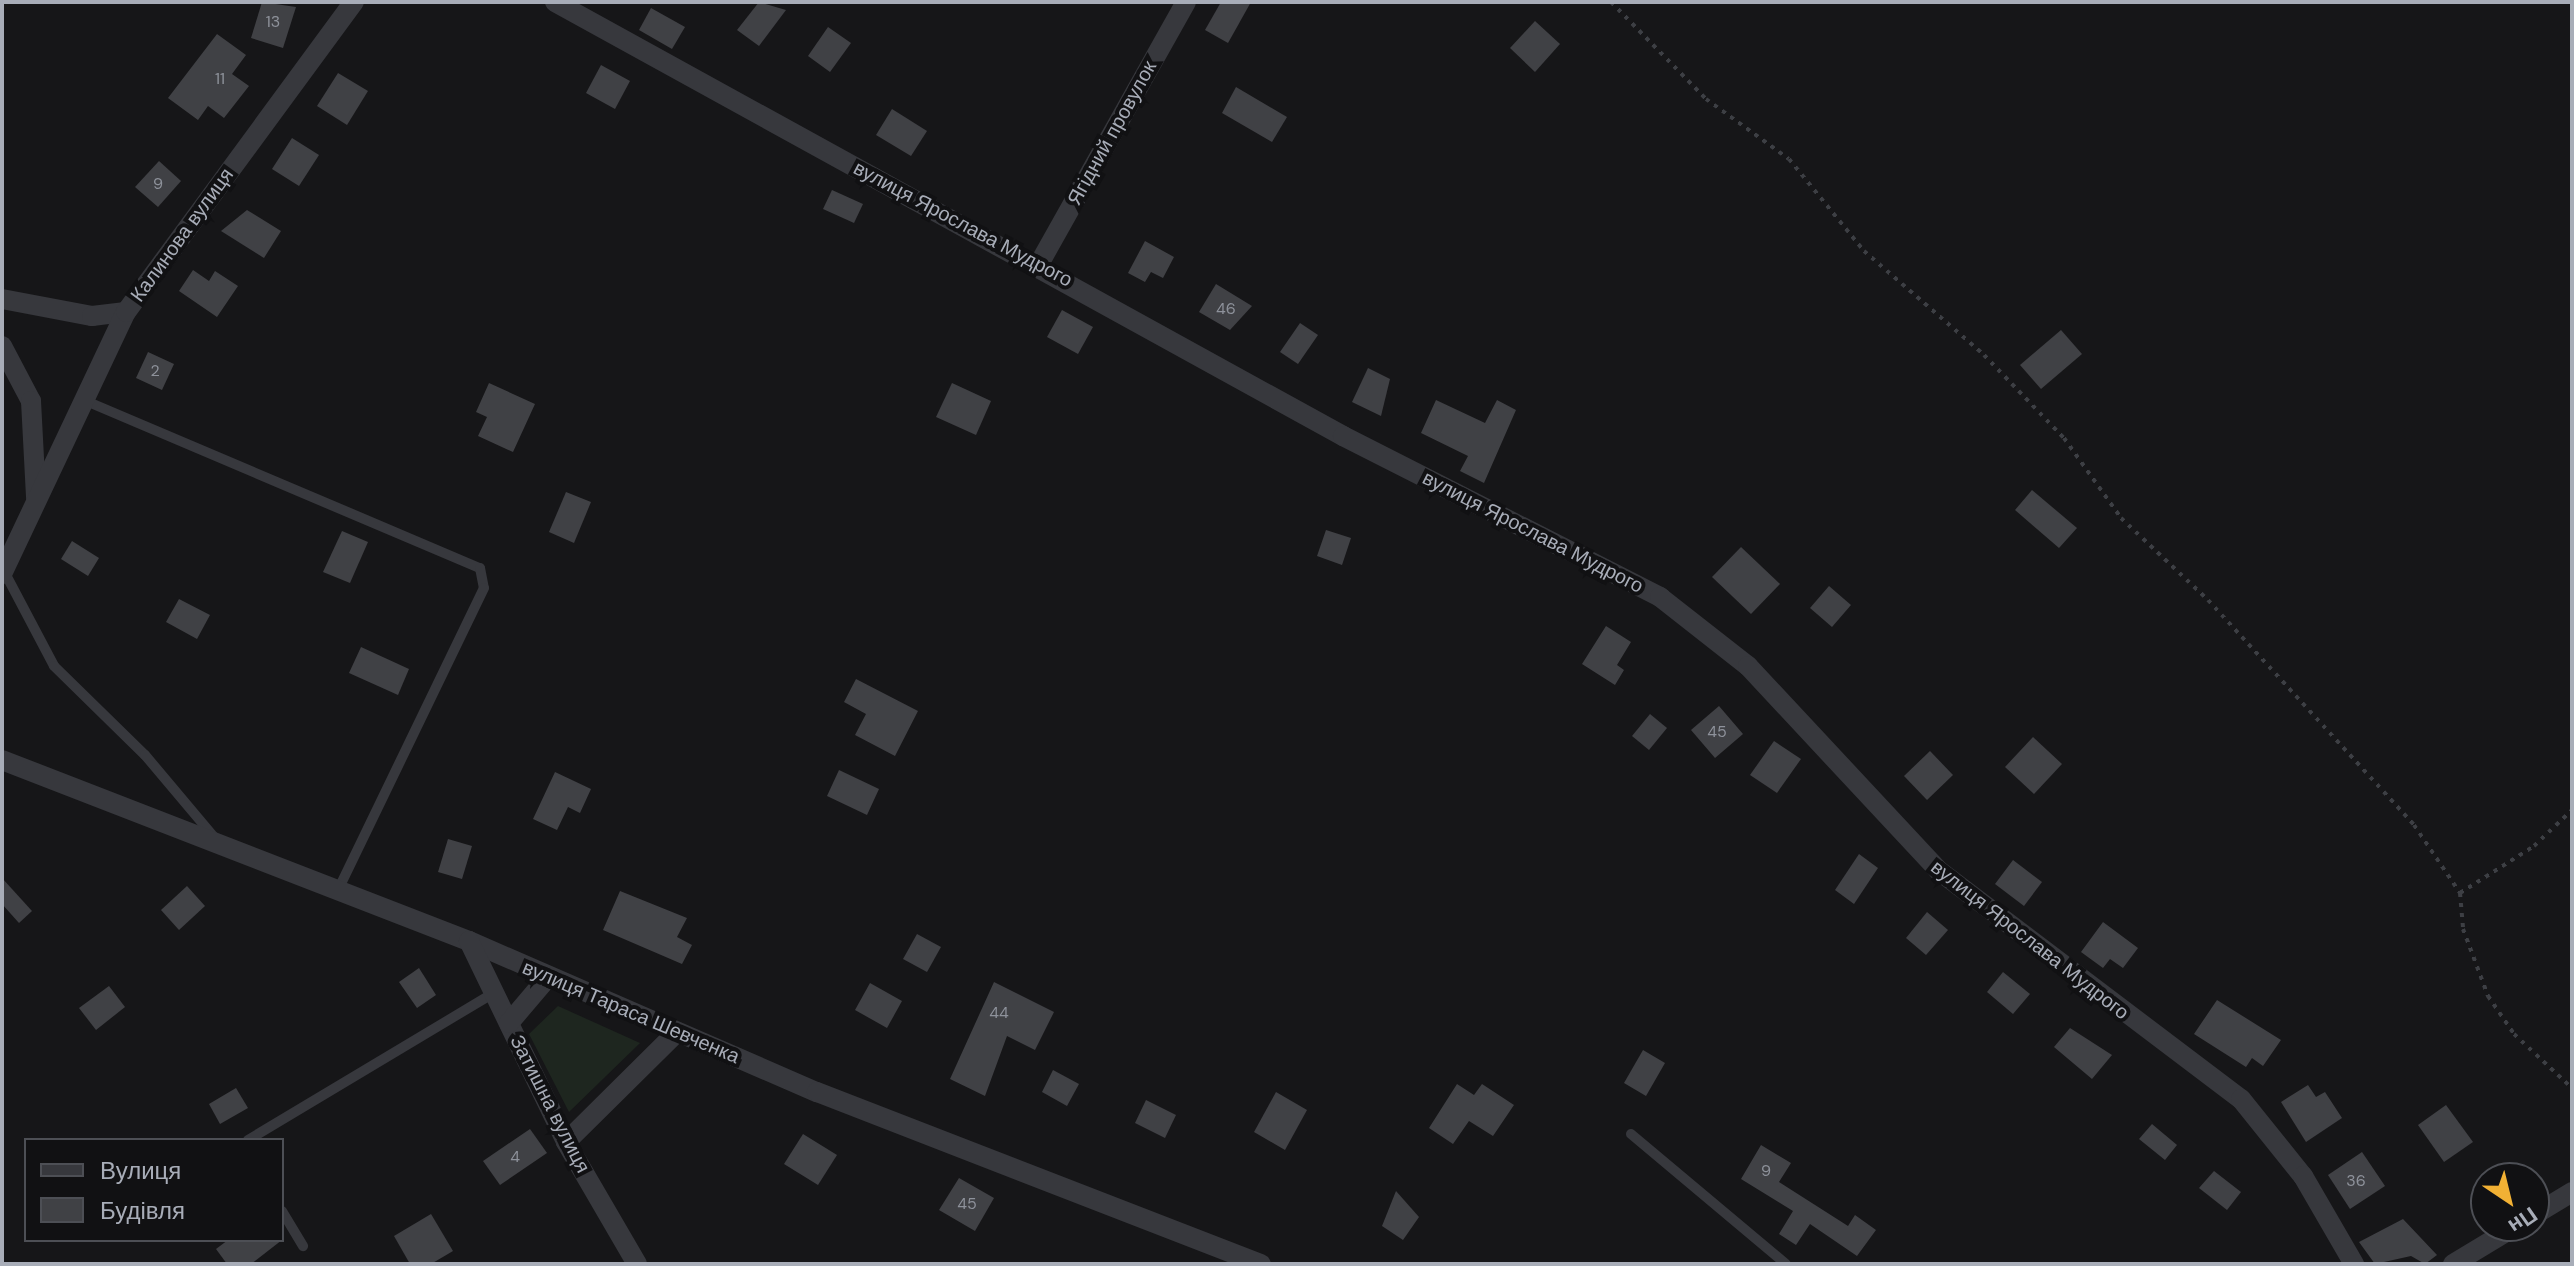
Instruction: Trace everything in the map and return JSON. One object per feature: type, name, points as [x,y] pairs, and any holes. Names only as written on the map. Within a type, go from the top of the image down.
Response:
[{"type":"street","name":"Калинова вулиця","points":[[3,573],[35,512],[126,312],[354,2]]},
{"type":"street","name":"вулиця Ярослава Мудрого","points":[[555,2],[1039,264],[1343,436],[1622,576],[1701,627],[1748,666],[1938,870],[2241,1099],[2303,1176],[2354,1264]]},
{"type":"street","name":"Ягідний провулок","points":[[1039,264],[1186,2]]},
{"type":"street","points":[[2,299],[79,315],[126,312]]},
{"type":"street","points":[[2,346],[31,401],[35,512]]},
{"type":"street","name":"вулиця Тараса Шевченка","points":[[2,760],[469,941],[676,1033],[1261,1264]]},
{"type":"street","name":"Затишна вулиця","points":[[469,941],[566,1142],[637,1264]]},
{"type":"street","points":[[509,1023],[548,977]]},
{"type":"street","points":[[566,1142],[676,1033]]},
{"type":"street","points":[[2550,1205],[2572,1192]]},
{"type":"street","points":[[2453,1264],[2489,1242]]},
{"type":"lane","points":[[86,401],[480,568],[484,588],[338,890]]},
{"type":"lane","points":[[3,573],[54,666],[145,755],[221,845]]},
{"type":"lane","points":[[251,1138],[494,993]]},
{"type":"lane","points":[[1631,1134],[1786,1264]]},
{"type":"lane","points":[[284,1214],[303,1246]]},
{"type":"path","points":[[1611,2],[1706,99],[1789,159],[1864,251],[1984,355],[2064,438],[2121,518],[2208,600],[2414,825],[2460,893],[2466,939],[2488,996],[2514,1034],[2572,1088]]},
{"type":"path","points":[[2460,893],[2534,846],[2572,810]]},
{"type":"shaded area","points":[[558,1006],[640,1043],[569,1112],[529,1034]]},
{"type":"building","points":[[262,2],[296,7],[283,48],[251,38]]},
{"type":"building","points":[[759,2],[786,10],[759,46],[737,30]]},
{"type":"building","points":[[1221,2],[1251,2],[1228,43],[1205,30]]},
{"type":"building","points":[[651,8],[685,27],[672,49],[639,30]]},
{"type":"building","points":[[1535,21],[1560,44],[1535,72],[1510,48]]},
{"type":"building","points":[[828,27],[851,43],[830,72],[808,56]]},
{"type":"building","points":[[217,34],[246,55],[232,74],[249,86],[224,118],[208,106],[198,120],[168,98]]},
{"type":"building","points":[[601,65],[630,81],[615,109],[586,93]]},
{"type":"building","points":[[338,73],[368,91],[347,125],[317,106]]},
{"type":"building","points":[[1236,87],[1287,117],[1272,142],[1222,113]]},
{"type":"building","points":[[892,109],[927,131],[911,156],[876,135]]},
{"type":"building","points":[[292,138],[319,155],[299,186],[272,169]]},
{"type":"building","points":[[159,161],[181,181],[158,207],[135,187]]},
{"type":"building","points":[[832,190],[863,204],[854,223],[823,209]]},
{"type":"building","points":[[247,210],[281,231],[264,258],[221,231]]},
{"type":"building","points":[[1145,241],[1174,257],[1163,278],[1151,272],[1145,282],[1128,273]]},
{"type":"building","points":[[193,270],[209,281],[215,271],[238,286],[217,317],[179,291]]},
{"type":"building","points":[[1216,284],[1252,306],[1230,330],[1199,312]]},
{"type":"building","points":[[1062,310],[1093,327],[1078,354],[1047,337]]},
{"type":"building","points":[[1300,323],[1318,335],[1298,364],[1280,352]]},
{"type":"building","points":[[2061,330],[2082,354],[2041,389],[2020,365]]},
{"type":"building","points":[[148,352],[174,364],[162,390],[136,378]]},
{"type":"building","points":[[1368,368],[1390,379],[1381,416],[1352,402]]},
{"type":"building","points":[[489,383],[535,404],[513,452],[478,436],[487,417],[476,412]]},
{"type":"building","points":[[952,383],[991,401],[976,435],[936,417]]},
{"type":"building","points":[[1436,400],[1485,423],[1497,400],[1516,410],[1484,483],[1460,471],[1468,456],[1421,433]]},
{"type":"building","points":[[2032,490],[2077,528],[2059,548],[2015,510]]},
{"type":"building","points":[[566,492],[591,502],[574,543],[549,532]]},
{"type":"building","points":[[1326,530],[1351,538],[1342,565],[1317,556]]},
{"type":"building","points":[[342,531],[368,542],[350,583],[323,572]]},
{"type":"building","points":[[72,541],[99,558],[88,576],[61,559]]},
{"type":"building","points":[[1741,547],[1780,584],[1751,614],[1712,577]]},
{"type":"building","points":[[1829,586],[1851,605],[1832,627],[1810,608]]},
{"type":"building","points":[[179,599],[210,615],[197,639],[166,622]]},
{"type":"building","points":[[1606,626],[1631,642],[1617,665],[1624,670],[1615,685],[1582,664]]},
{"type":"building","points":[[361,647],[409,669],[398,695],[349,673]]},
{"type":"building","points":[[856,679],[918,711],[895,756],[855,735],[866,714],[844,702]]},
{"type":"building","points":[[1719,706],[1743,734],[1715,758],[1691,730]]},
{"type":"building","points":[[1650,714],[1667,728],[1649,750],[1632,736]]},
{"type":"building","points":[[2033,737],[2062,764],[2034,794],[2005,767]]},
{"type":"building","points":[[1774,741],[1801,759],[1777,793],[1750,775]]},
{"type":"building","points":[[1930,751],[1953,775],[1927,800],[1904,776]]},
{"type":"building","points":[[839,770],[879,789],[867,815],[827,796]]},
{"type":"building","points":[[555,772],[591,789],[580,813],[568,807],[557,830],[533,819]]},
{"type":"building","points":[[448,839],[472,846],[462,879],[438,872]]},
{"type":"building","points":[[1859,854],[1878,868],[1854,904],[1835,890]]},
{"type":"building","points":[[2013,860],[2042,882],[2024,906],[1995,884]]},
{"type":"building","points":[[2,878],[32,911],[19,923],[2,904]]},
{"type":"building","points":[[187,886],[205,906],[179,930],[161,910]]},
{"type":"building","points":[[620,891],[687,918],[677,937],[692,945],[682,964],[603,930]]},
{"type":"building","points":[[1927,912],[1948,930],[1926,955],[1906,938]]},
{"type":"building","points":[[2103,922],[2138,948],[2123,968],[2110,959],[2103,968],[2081,952]]},
{"type":"building","points":[[917,934],[941,947],[927,972],[903,959]]},
{"type":"building","points":[[419,968],[436,995],[417,1008],[399,982]]},
{"type":"building","points":[[2003,972],[2030,994],[2013,1014],[1987,992]]},
{"type":"building","points":[[994,982],[1054,1012],[1035,1050],[1007,1036],[985,1096],[950,1079]]},
{"type":"building","points":[[870,983],[902,1001],[887,1028],[855,1010]]},
{"type":"building","points":[[109,986],[125,1007],[96,1030],[79,1008]]},
{"type":"building","points":[[2217,1000],[2281,1040],[2263,1066],[2252,1058],[2246,1067],[2194,1034]]},
{"type":"building","points":[[2070,1028],[2112,1055],[2092,1079],[2054,1047]]},
{"type":"building","points":[[1643,1050],[1665,1063],[1646,1096],[1624,1083]]},
{"type":"building","points":[[1053,1070],[1079,1084],[1067,1106],[1042,1092]]},
{"type":"building","points":[[1457,1084],[1474,1095],[1482,1084],[1514,1105],[1493,1136],[1469,1121],[1453,1144],[1429,1128]]},
{"type":"building","points":[[2308,1085],[2316,1097],[2325,1092],[2342,1118],[2306,1142],[2281,1102]]},
{"type":"building","points":[[236,1088],[248,1108],[220,1124],[209,1104]]},
{"type":"building","points":[[1276,1092],[1307,1110],[1285,1150],[1254,1132]]},
{"type":"building","points":[[1146,1100],[1176,1115],[1165,1138],[1135,1123]]},
{"type":"building","points":[[2446,1105],[2473,1142],[2444,1162],[2418,1125]]},
{"type":"building","points":[[2152,1124],[2177,1145],[2165,1160],[2139,1139]]},
{"type":"building","points":[[530,1129],[547,1153],[500,1185],[483,1161]]},
{"type":"building","points":[[803,1134],[837,1155],[818,1185],[784,1164]]},
{"type":"building","points":[[1761,1145],[1791,1163],[1779,1182],[1848,1226],[1855,1215],[1876,1230],[1857,1256],[1810,1224],[1796,1245],[1779,1234],[1793,1211],[1741,1179]]},
{"type":"building","points":[[2362,1152],[2385,1186],[2350,1209],[2328,1175]]},
{"type":"building","points":[[2214,1171],[2241,1192],[2227,1210],[2199,1188]]},
{"type":"building","points":[[959,1178],[994,1198],[975,1231],[939,1210]]},
{"type":"building","points":[[1396,1191],[1419,1217],[1403,1240],[1382,1226]]},
{"type":"building","points":[[431,1214],[453,1251],[431,1264],[410,1264],[394,1236]]},
{"type":"building","points":[[2403,1219],[2437,1255],[2425,1264],[2411,1256],[2375,1264],[2359,1242]]},
{"type":"building","points":[[225,1242],[279,1242],[251,1264],[227,1264],[216,1249]]}]
